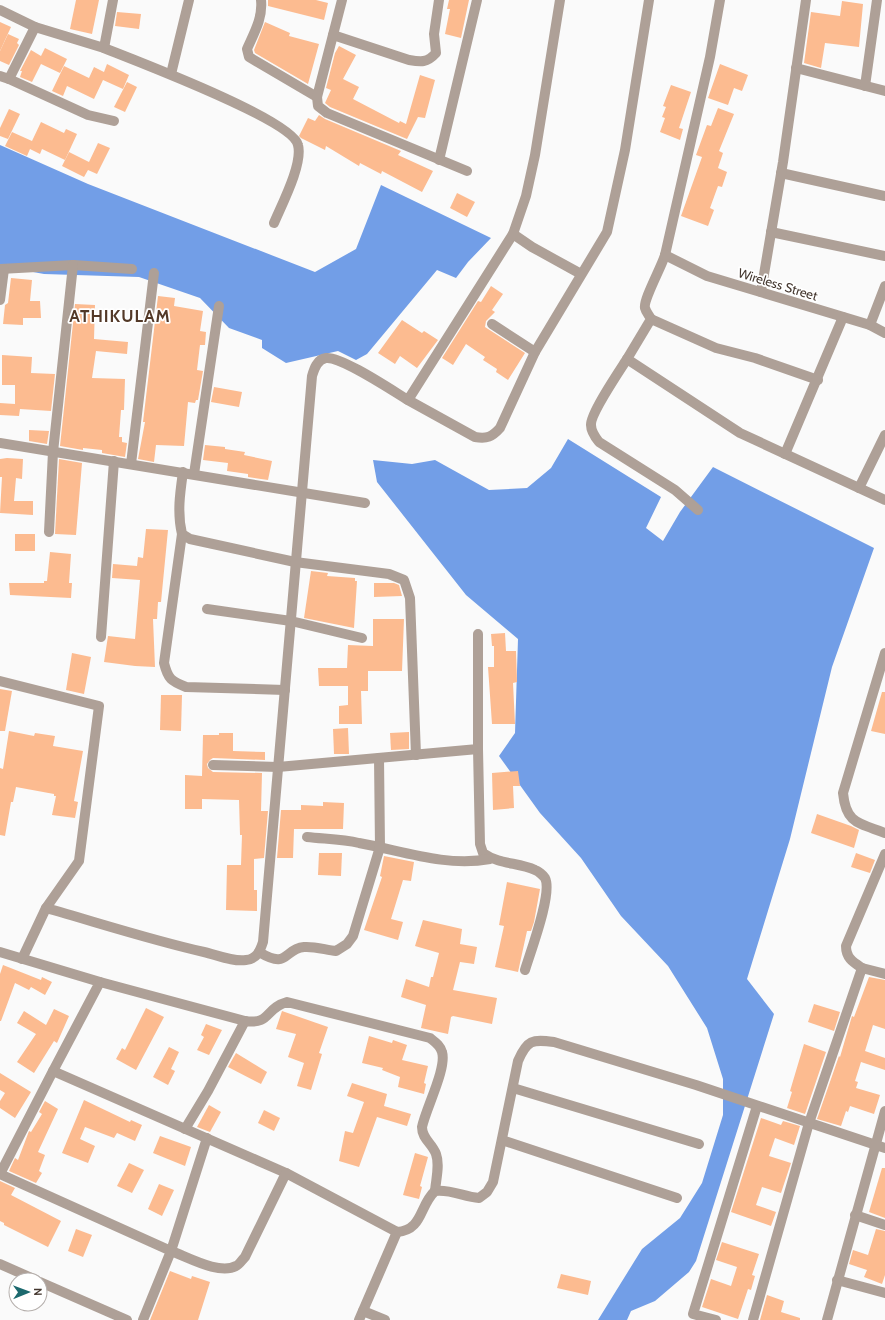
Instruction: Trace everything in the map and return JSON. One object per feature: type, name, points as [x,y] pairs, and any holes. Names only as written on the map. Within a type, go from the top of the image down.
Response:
[{"type":"street","points":[[104,48],[113,0]]},
{"type":"street","points":[[171,74],[189,0]]},
{"type":"street","points":[[261,0],[262,13],[247,49],[247,54],[317,97]]},
{"type":"street","points":[[342,0],[317,97],[318,106],[327,114],[467,171]]},
{"type":"street","points":[[332,35],[409,60],[422,62],[430,60],[436,53],[434,34],[439,0]]},
{"type":"street","points":[[439,160],[477,0]]},
{"type":"street","points":[[408,400],[513,234],[526,196],[536,155],[560,0]]},
{"type":"street","points":[[46,908],[191,949],[236,960],[246,960],[255,957],[259,952],[263,942],[301,493],[312,376],[315,366],[325,358],[332,358],[346,364],[474,437],[486,438],[493,436],[500,428],[535,352],[607,232],[625,150],[649,0]]},
{"type":"street","points":[[720,0],[710,57],[665,255],[662,266],[645,302],[645,309],[651,319],[716,348],[755,358],[818,380]]},
{"type":"street","points":[[761,292],[781,173],[806,0]]},
{"type":"street","points":[[865,86],[877,0]]},
{"type":"street","points":[[0,10],[35,27],[104,48],[171,74],[236,104],[287,131],[297,139],[299,147],[297,165],[274,223]]},
{"type":"street","points":[[35,27],[5,78],[88,115],[114,121]]},
{"type":"street","points":[[796,68],[885,91]]},
{"type":"street","points":[[781,173],[885,196]]},
{"type":"street","points":[[771,232],[885,256]]},
{"type":"street","points":[[513,234],[532,247],[581,274]]},
{"type":"street","name":"Wireless Street","points":[[665,255],[707,276],[870,325],[885,333]]},
{"type":"street","points":[[49,532],[54,452],[73,265]]},
{"type":"street","points":[[0,300],[2,269],[73,265],[132,269]]},
{"type":"street","points":[[131,464],[154,273]]},
{"type":"street","points":[[870,325],[885,286]]},
{"type":"street","points":[[194,474],[219,306]]},
{"type":"street","points":[[785,454],[818,380],[843,317]]},
{"type":"street","points":[[651,319],[595,412],[590,424],[593,433],[599,442],[675,490],[698,510]]},
{"type":"street","points":[[492,324],[535,352]]},
{"type":"street","points":[[627,358],[740,433],[885,500]]},
{"type":"street","points":[[859,488],[885,434]]},
{"type":"street","points":[[0,443],[365,503]]},
{"type":"street","points":[[101,637],[114,462]]},
{"type":"street","points":[[183,472],[179,501],[179,524],[182,534],[164,663],[167,676],[174,682],[186,687],[285,690]]},
{"type":"street","points":[[182,534],[190,539],[205,544],[295,562],[389,574],[404,580],[410,598],[416,755]]},
{"type":"street","points":[[207,609],[291,621],[362,638]]},
{"type":"street","points":[[478,634],[480,844],[483,854],[490,859],[537,871],[545,878],[547,888],[543,912],[525,970]]},
{"type":"street","points":[[885,653],[843,793],[844,806],[847,814],[857,822],[885,833]]},
{"type":"street","points":[[0,681],[99,706],[79,861],[46,908],[22,959]]},
{"type":"street","points":[[213,765],[278,767],[478,749]]},
{"type":"street","points":[[259,952],[269,958],[280,960],[287,957],[297,948],[304,947],[336,952],[342,949],[353,936],[380,847],[379,758]]},
{"type":"street","points":[[307,837],[380,847],[446,861],[471,862],[490,859]]},
{"type":"street","points":[[885,854],[846,946],[846,952],[850,960],[862,968],[885,974]]},
{"type":"street","points":[[1,956],[22,959],[100,982],[245,1021],[256,1022],[264,1020],[272,1009],[287,1002],[297,1003],[430,1038],[438,1044],[442,1052],[441,1069],[422,1127],[423,1134],[437,1155],[436,1191],[427,1201],[413,1228],[407,1232],[397,1232],[286,1172],[53,1071]]},
{"type":"street","points":[[753,1320],[809,1123],[862,968]]},
{"type":"street","points":[[100,982],[0,1174],[171,1251],[215,1268],[226,1269],[237,1266],[245,1257],[286,1172]]},
{"type":"street","points":[[185,1129],[208,1091],[245,1021]]},
{"type":"street","points":[[436,1191],[452,1192],[479,1198],[493,1182],[518,1061],[524,1048],[530,1041],[540,1040],[554,1042],[880,1146]]},
{"type":"street","points":[[513,1088],[699,1144]]},
{"type":"street","points":[[716,1320],[692,1317],[757,1106]]},
{"type":"street","points":[[827,1320],[855,1215],[880,1146],[885,1111]]},
{"type":"street","points":[[143,1320],[171,1251],[207,1138]]},
{"type":"street","points":[[502,1140],[677,1198]]},
{"type":"street","points":[[855,1215],[885,1225]]},
{"type":"street","points":[[385,1320],[361,1315],[397,1232]]},
{"type":"street","points":[[0,1264],[18,1272]]},
{"type":"street","points":[[837,1280],[885,1293]]},
{"type":"street","points":[[48,1285],[127,1320]]},
{"type":"water","points":[[0,145],[88,184],[315,272],[356,249],[381,185],[491,238],[468,262],[456,278],[437,270],[367,354],[356,360],[338,351],[286,363],[262,348],[262,340],[229,328],[200,298],[139,277],[44,274],[0,266]]},
{"type":"water","points":[[568,439],[661,497],[646,528],[663,541],[680,512],[713,467],[874,548],[832,667],[790,839],[747,979],[774,1014],[696,1261],[689,1272],[655,1301],[631,1311],[627,1320],[598,1320],[642,1249],[680,1218],[702,1183],[723,1115],[723,1079],[707,1028],[668,966],[621,916],[581,858],[540,813],[499,756],[515,733],[518,639],[466,595],[377,482],[373,460],[412,464],[435,460],[489,490],[527,488],[551,468]]},
{"type":"building","points":[[76,0],[99,0],[92,34],[70,29]]},
{"type":"building","points":[[268,0],[316,0],[328,3],[324,20],[268,6]]},
{"type":"building","points":[[449,0],[469,0],[461,38],[445,34],[450,9],[447,9]]},
{"type":"building","points":[[842,1],[863,4],[859,47],[825,43],[821,68],[804,63],[811,12],[840,16]]},
{"type":"building","points":[[117,12],[141,14],[139,29],[115,26]]},
{"type":"building","points":[[0,22],[11,27],[0,51]]},
{"type":"building","points":[[265,22],[290,33],[289,36],[319,44],[308,84],[255,53],[254,50]]},
{"type":"building","points":[[8,34],[19,39],[17,43],[19,45],[9,65],[0,61],[0,51]]},
{"type":"building","points":[[339,46],[356,55],[343,79],[359,87],[353,99],[399,123],[400,121],[406,124],[420,75],[435,80],[425,118],[418,117],[407,139],[330,107],[325,103],[331,90],[326,88],[335,53]]},
{"type":"building","points":[[45,48],[67,59],[60,73],[41,64],[32,82],[20,77],[22,71],[20,71],[31,50],[41,56]]},
{"type":"building","points":[[107,64],[129,75],[123,89],[103,80],[94,99],[67,86],[63,96],[52,91],[64,66],[89,78],[94,67],[104,72]]},
{"type":"building","points":[[720,64],[748,75],[742,91],[734,88],[728,105],[708,98]]},
{"type":"building","points":[[127,82],[137,87],[125,112],[114,107]]},
{"type":"building","points":[[671,85],[691,92],[679,128],[683,129],[680,140],[660,132],[665,118],[662,117],[666,107],[663,106]]},
{"type":"building","points":[[718,108],[734,114],[719,151],[723,153],[718,168],[727,172],[722,187],[718,186],[710,208],[714,210],[708,226],[681,216],[702,157],[696,155],[707,125],[711,126]]},
{"type":"building","points":[[9,109],[20,114],[8,139],[0,136],[0,128]]},
{"type":"building","points":[[319,115],[325,119],[401,151],[398,155],[433,171],[422,192],[382,171],[381,174],[360,163],[359,166],[326,146],[325,150],[301,138],[299,136],[308,118],[315,121]]},
{"type":"building","points":[[41,122],[64,133],[66,129],[77,134],[65,160],[42,149],[40,154],[30,149],[27,156],[5,146],[12,132],[32,141]]},
{"type":"building","points":[[98,143],[110,148],[97,174],[88,170],[84,177],[62,166],[69,152],[89,162]]},
{"type":"building","points":[[457,193],[475,202],[467,217],[450,208]]},
{"type":"building","points":[[11,278],[32,280],[30,301],[40,301],[41,318],[23,318],[23,325],[3,324],[5,305],[8,303]]},
{"type":"building","points":[[491,286],[503,294],[492,310],[495,312],[486,321],[485,327],[525,353],[508,380],[496,372],[497,369],[483,360],[485,357],[466,344],[453,365],[442,358],[478,301],[481,302]]},
{"type":"building","points":[[158,296],[175,298],[174,306],[203,311],[200,331],[206,332],[205,345],[200,345],[197,370],[203,371],[198,400],[196,400],[195,403],[188,402],[184,446],[156,445],[154,462],[138,459],[145,422],[143,422]]},
{"type":"building","points":[[75,304],[95,305],[94,339],[128,342],[127,354],[96,351],[92,378],[125,379],[124,410],[121,410],[119,437],[122,437],[122,442],[127,443],[125,457],[102,453],[102,450],[83,448],[83,450],[60,446]]},
{"type":"building","points":[[402,320],[422,333],[424,331],[438,340],[417,368],[400,356],[395,364],[378,353]]},
{"type":"building","points":[[2,355],[32,357],[31,373],[55,374],[51,411],[20,409],[19,416],[0,415],[0,403],[15,404],[15,385],[2,385]]},
{"type":"building","points":[[214,387],[242,392],[239,407],[211,402]]},
{"type":"building","points":[[29,430],[49,431],[47,444],[29,441]]},
{"type":"building","points":[[205,445],[225,447],[225,449],[245,452],[244,455],[272,461],[268,480],[248,477],[248,474],[227,471],[228,463],[203,460]]},
{"type":"building","points":[[0,459],[23,459],[22,479],[16,478],[14,501],[33,501],[33,515],[0,513],[2,477],[0,477]]},
{"type":"building","points":[[59,459],[82,463],[76,535],[55,534]]},
{"type":"building","points":[[146,529],[168,530],[161,602],[158,602],[157,619],[153,619],[155,667],[104,662],[108,636],[135,639],[140,580],[112,578],[113,564],[137,566],[138,557],[143,558]]},
{"type":"building","points":[[15,534],[35,534],[35,551],[15,551]]},
{"type":"building","points":[[50,552],[71,554],[69,583],[72,583],[71,598],[10,595],[9,583],[44,583],[44,581],[47,581]]},
{"type":"building","points":[[311,571],[328,573],[327,576],[355,578],[355,581],[357,581],[354,628],[304,618]]},
{"type":"building","points":[[374,583],[394,583],[399,585],[402,596],[374,597]]},
{"type":"building","points":[[373,619],[404,619],[402,671],[368,671],[368,691],[361,691],[362,724],[339,724],[339,706],[348,705],[348,686],[319,686],[318,668],[347,668],[348,645],[373,646]]},
{"type":"building","points":[[505,633],[506,651],[516,651],[517,682],[513,683],[515,724],[492,724],[488,667],[494,667],[494,646],[492,646],[491,634]]},
{"type":"building","points":[[72,653],[91,657],[84,694],[66,690]]},
{"type":"building","points":[[0,689],[12,691],[5,731],[0,731]]},
{"type":"building","points":[[882,692],[885,692],[885,734],[871,731]]},
{"type":"building","points":[[161,695],[182,695],[181,731],[160,730]]},
{"type":"building","points":[[348,728],[349,754],[334,754],[333,729]]},
{"type":"building","points":[[9,731],[34,736],[35,733],[55,736],[53,746],[83,751],[74,801],[78,802],[75,818],[52,815],[56,796],[54,796],[54,794],[16,787],[13,802],[11,802],[5,836],[0,835],[0,768],[3,769]]},
{"type":"building","points":[[409,732],[409,749],[391,750],[390,733]]},
{"type":"building","points":[[219,733],[233,733],[233,751],[265,752],[265,760],[213,758],[207,764],[208,768],[213,772],[262,773],[261,811],[268,811],[264,858],[254,859],[254,890],[257,890],[257,911],[226,910],[227,865],[241,865],[242,835],[240,835],[239,800],[202,799],[202,809],[185,809],[185,775],[202,776],[203,735],[219,735]]},
{"type":"building","points":[[518,771],[520,786],[513,786],[514,808],[493,810],[492,773]]},
{"type":"building","points":[[323,802],[344,803],[343,829],[294,829],[293,858],[277,858],[281,810],[301,810],[301,805],[323,806]]},
{"type":"building","points":[[817,814],[859,830],[854,848],[811,833]]},
{"type":"building","points":[[319,853],[342,853],[341,876],[318,875]]},
{"type":"building","points":[[856,853],[875,860],[870,873],[851,867]]},
{"type":"building","points":[[384,856],[414,862],[411,881],[403,880],[391,919],[403,922],[398,940],[364,930],[382,877],[380,876]]},
{"type":"building","points":[[507,882],[540,889],[534,922],[531,931],[527,931],[518,972],[495,967],[504,926],[499,925]]},
{"type":"building","points":[[423,920],[462,929],[460,944],[477,947],[474,964],[460,962],[453,990],[497,998],[492,1024],[453,1016],[451,1017],[448,1034],[421,1028],[426,1005],[401,997],[406,979],[429,987],[431,977],[433,977],[439,953],[415,946]]},
{"type":"building","points":[[3,965],[41,980],[42,977],[52,982],[45,995],[31,987],[29,990],[15,983],[0,1021],[0,974]]},
{"type":"building","points":[[869,977],[885,980],[885,1029],[873,1025],[865,1051],[885,1058],[885,1070],[861,1062],[855,1081],[858,1082],[856,1088],[880,1095],[874,1114],[850,1106],[848,1112],[846,1111],[841,1126],[817,1119],[839,1056],[840,1057],[852,1016],[854,1017]]},
{"type":"building","points":[[814,1004],[840,1012],[834,1031],[808,1022]]},
{"type":"building","points":[[146,1008],[164,1017],[136,1070],[116,1059],[122,1048],[125,1050]]},
{"type":"building","points":[[54,1009],[69,1016],[57,1043],[54,1041],[34,1073],[17,1062],[36,1034],[17,1023],[24,1011],[46,1025]]},
{"type":"building","points":[[282,1011],[328,1027],[319,1053],[322,1054],[311,1090],[297,1086],[304,1063],[288,1057],[296,1034],[276,1029]]},
{"type":"building","points":[[206,1024],[222,1030],[209,1055],[197,1050],[204,1037],[201,1035]]},
{"type":"building","points":[[369,1036],[392,1043],[393,1040],[407,1045],[402,1060],[428,1066],[424,1083],[426,1084],[424,1094],[398,1087],[400,1077],[382,1070],[383,1068],[362,1063]]},
{"type":"building","points":[[804,1044],[826,1052],[805,1114],[787,1108],[792,1092],[790,1091]]},
{"type":"building","points":[[169,1047],[179,1052],[171,1069],[175,1071],[168,1085],[153,1077]]},
{"type":"building","points":[[236,1053],[267,1072],[261,1084],[228,1067]]},
{"type":"building","points":[[0,1073],[31,1092],[15,1118],[0,1108],[0,1101],[5,1093],[0,1090]]},
{"type":"building","points":[[352,1083],[387,1094],[384,1106],[411,1114],[407,1126],[377,1117],[359,1167],[339,1161],[345,1131],[353,1133],[364,1102],[347,1096]]},
{"type":"building","points":[[84,1100],[130,1122],[131,1120],[142,1125],[135,1141],[117,1133],[114,1138],[85,1127],[80,1139],[95,1146],[88,1163],[62,1153]]},
{"type":"building","points":[[45,1101],[58,1109],[38,1152],[45,1155],[39,1171],[42,1173],[36,1183],[9,1171],[15,1158],[18,1160],[29,1131],[31,1132],[42,1114],[39,1112]]},
{"type":"building","points":[[209,1105],[221,1112],[210,1132],[197,1127]]},
{"type":"building","points":[[264,1110],[280,1118],[274,1131],[258,1123]]},
{"type":"building","points":[[761,1118],[781,1125],[783,1121],[800,1126],[794,1145],[775,1138],[769,1156],[791,1163],[781,1193],[762,1187],[756,1205],[776,1212],[771,1226],[731,1212]]},
{"type":"building","points":[[160,1136],[191,1147],[185,1166],[153,1153]]},
{"type":"building","points":[[415,1153],[428,1157],[420,1186],[422,1187],[419,1199],[403,1195]]},
{"type":"building","points":[[129,1163],[144,1170],[132,1193],[117,1186]]},
{"type":"building","points":[[882,1168],[885,1168],[885,1218],[869,1212]]},
{"type":"building","points":[[0,1181],[15,1188],[11,1195],[61,1221],[48,1247],[4,1225],[4,1223],[0,1221]]},
{"type":"building","points":[[159,1184],[174,1190],[162,1216],[148,1209]]},
{"type":"building","points":[[76,1229],[92,1235],[83,1257],[68,1251]]},
{"type":"building","points":[[876,1229],[885,1231],[885,1275],[882,1284],[864,1277],[867,1270],[849,1264],[853,1250],[868,1255]]},
{"type":"building","points":[[722,1242],[759,1254],[752,1275],[755,1276],[751,1290],[748,1289],[738,1319],[702,1307],[711,1279],[731,1286],[737,1267],[716,1260]]},
{"type":"building","points":[[170,1271],[191,1279],[192,1276],[210,1282],[198,1320],[150,1320]]},
{"type":"building","points":[[561,1274],[591,1281],[588,1295],[557,1288]]},
{"type":"building","points":[[767,1295],[784,1301],[781,1312],[800,1318],[800,1320],[760,1320]]},
{"type":"district","name":"ATHIKULAM","points":[[120,316]]}]
